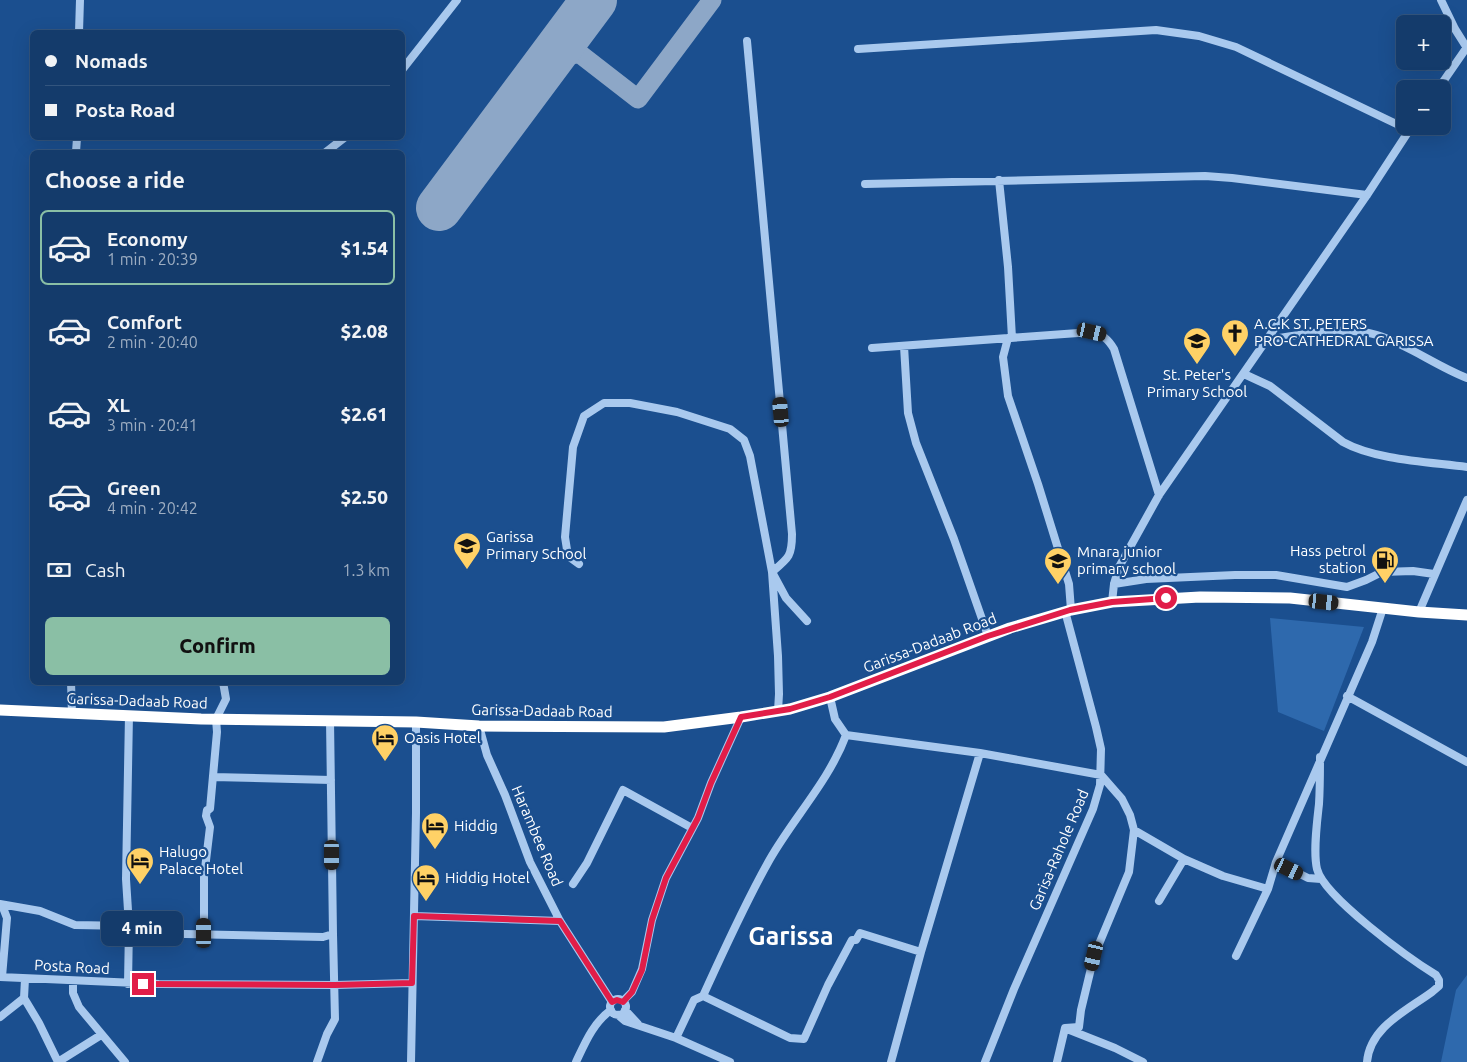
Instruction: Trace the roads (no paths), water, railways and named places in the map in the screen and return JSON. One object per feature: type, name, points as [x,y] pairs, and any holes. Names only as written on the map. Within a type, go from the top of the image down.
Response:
[{"type":"highway","name":"Garissa-Dadaab Road","points":[[0,710],[166,718],[416,722],[479,726],[664,727],[778,711],[830,697],[988,636],[1068,610],[1112,602],[1226,597],[1290,598],[1419,612],[1467,615]]},
{"type":"street","points":[[79,30],[80,0]]},
{"type":"street","points":[[405,66],[457,0]]},
{"type":"street","points":[[1441,0],[1455,29],[1467,47],[1444,80]]},
{"type":"street","points":[[858,48],[1156,30],[1199,36],[1236,48],[1396,122]]},
{"type":"street","points":[[747,41],[792,534],[792,550],[785,561],[772,572]]},
{"type":"street","points":[[1112,602],[1114,584],[1119,567],[1159,495],[1367,195],[1406,135]]},
{"type":"street","points":[[329,150],[341,140]]},
{"type":"street","points":[[864,184],[1205,176],[1367,195]]},
{"type":"street","name":"Garisa-Rahole Road","points":[[985,1062],[1014,989],[1093,809],[1101,775],[1101,749],[1068,610],[1070,584],[1008,396],[1003,358],[1010,338],[1008,267],[999,180]]},
{"type":"street","points":[[872,348],[1092,332],[1102,334],[1114,349],[1159,495]]},
{"type":"street","points":[[1266,340],[1308,334],[1363,332],[1393,341],[1467,378]]},
{"type":"street","points":[[904,346],[908,413],[916,443],[954,539],[988,636]]},
{"type":"street","points":[[1244,374],[1270,386],[1343,442],[1354,448],[1403,458],[1467,467]]},
{"type":"street","points":[[579,564],[568,556],[565,537],[573,447],[584,416],[604,404],[630,403],[677,412],[730,429],[744,440],[750,456],[772,572],[778,656],[778,711]]},
{"type":"street","points":[[1419,612],[1467,500]]},
{"type":"street","points":[[1114,584],[1146,578],[1235,574],[1276,575],[1347,587],[1382,572],[1413,571],[1434,574]]},
{"type":"street","points":[[772,572],[786,598],[807,621]]},
{"type":"street","points":[[1236,956],[1268,889],[1276,862],[1372,642],[1383,608]]},
{"type":"street","points":[[72,685],[72,714]]},
{"type":"street","points":[[204,933],[204,877],[210,827],[206,816],[207,810],[210,810],[216,719],[226,699],[224,685]]},
{"type":"street","points":[[1347,696],[1467,762]]},
{"type":"street","points":[[830,697],[835,719],[846,735],[980,753],[1101,775],[1122,799],[1134,830],[1129,872],[1094,956],[1078,1027],[1065,1028]]},
{"type":"street","points":[[128,715],[126,879],[129,926],[128,984]]},
{"type":"street","points":[[576,1062],[598,1021],[618,1008],[632,992],[642,970],[652,920],[666,878],[698,818],[711,783],[741,717]]},
{"type":"street","points":[[317,1062],[327,1034],[335,1019],[330,720]]},
{"type":"street","points":[[411,1062],[416,722]]},
{"type":"street","name":"Harambee Road","points":[[479,726],[487,755],[505,795],[530,862],[560,921],[618,1008],[638,1024],[676,1038],[730,1062]]},
{"type":"street","points":[[676,1038],[694,1000],[703,996],[730,937],[771,858],[824,778],[846,735]]},
{"type":"street","points":[[891,1062],[921,952],[980,753]]},
{"type":"street","points":[[1320,758],[1316,861],[1321,878],[1334,894],[1368,925],[1398,950],[1436,975],[1439,980],[1439,986],[1432,992],[1378,1032],[1370,1046],[1367,1062]]},
{"type":"street","points":[[213,777],[330,780]]},
{"type":"street","points":[[573,884],[587,863],[623,790],[692,828]]},
{"type":"street","points":[[1134,830],[1184,860],[1224,876],[1268,889]]},
{"type":"street","points":[[1159,901],[1184,860]]},
{"type":"street","points":[[1276,862],[1308,878],[1321,878]]},
{"type":"street","points":[[1,905],[40,912],[75,925],[129,926],[138,932],[322,937],[333,934]]},
{"type":"street","points":[[1,905],[7,918],[2,948],[1,977]]},
{"type":"street","points":[[414,916],[560,921]]},
{"type":"street","points":[[703,996],[790,1038],[804,1039],[828,985],[852,940],[856,940],[860,933],[921,952]]},
{"type":"street","name":"Posta Road","points":[[1,977],[128,984],[335,985],[412,983]]},
{"type":"street","points":[[25,979],[24,998],[39,1023],[58,1062],[101,1035]]},
{"type":"street","points":[[73,981],[73,993],[76,1001],[101,1035],[125,1062]]},
{"type":"street","points":[[0,1017],[24,998]]},
{"type":"street","points":[[1057,1062],[1065,1028]]},
{"type":"street","points":[[1065,1028],[1115,1048],[1143,1062]]},
{"type":"place","name":"A.C.K ST. PETERS PRO-CATHEDRAL GARISSA","points":[[1235,357]]},
{"type":"place","name":"St. Peter's Primary School","points":[[1197,365]]},
{"type":"place","name":"Garissa Primary School","points":[[467,570]]},
{"type":"place","name":"Hass petrol station","points":[[1385,584]]},
{"type":"place","name":"Mnara junior primary school","points":[[1058,585]]},
{"type":"place","name":"Oasis Hotel","points":[[385,762]]},
{"type":"place","name":"Hiddig","points":[[435,850]]},
{"type":"place","name":"Halugo Palace Hotel","points":[[140,885]]},
{"type":"place","name":"Hiddig Hotel","points":[[426,902]]},
{"type":"district","name":"Garissa","points":[[791,936]]}]
